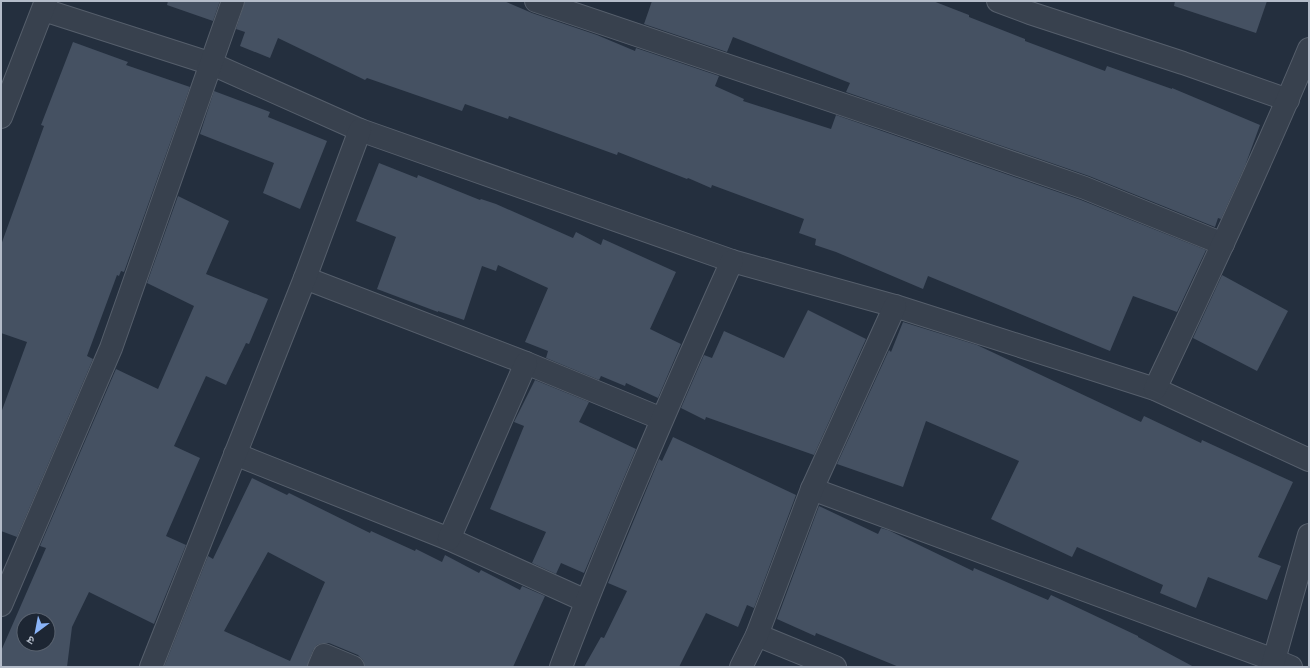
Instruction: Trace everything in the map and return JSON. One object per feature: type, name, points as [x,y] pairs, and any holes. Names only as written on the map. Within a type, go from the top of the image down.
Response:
[{"type":"street","points":[[1,605],[111,348],[233,1]]},
{"type":"street","points":[[536,1],[1085,188],[1223,244]]},
{"type":"street","points":[[998,1],[1288,100]]},
{"type":"street","points":[[1,117],[45,5],[212,64],[360,130],[732,261],[895,306],[1155,389],[1309,460]]},
{"type":"street","points":[[1155,389],[1223,244],[1288,100],[1309,49]]},
{"type":"street","points":[[152,667],[305,278],[360,130]]},
{"type":"street","points":[[561,667],[586,601],[662,419],[732,261]]},
{"type":"street","points":[[305,278],[526,363],[662,419]]},
{"type":"street","points":[[741,667],[757,635],[812,489],[895,306]]},
{"type":"street","points":[[449,539],[526,363]]},
{"type":"street","points":[[235,454],[449,539],[586,601]]},
{"type":"street","points":[[812,489],[1279,664],[1309,535]]},
{"type":"street","points":[[757,635],[836,667]]},
{"type":"street","points":[[319,667],[324,655],[353,667]]},
{"type":"building","points":[[168,1],[220,1],[213,21],[167,5]]},
{"type":"building","points":[[245,1],[504,1],[532,13],[597,35],[635,51],[636,48],[719,76],[715,86],[744,99],[743,101],[831,129],[836,115],[1081,200],[1206,250],[1177,312],[1133,296],[1110,351],[928,276],[923,289],[836,252],[815,245],[816,239],[799,233],[804,219],[712,185],[711,188],[618,152],[617,155],[509,116],[508,119],[465,104],[462,111],[367,78],[365,80],[278,38],[270,58],[240,46],[245,32],[236,29]]},
{"type":"building","points":[[652,1],[933,1],[1025,39],[1025,41],[1105,71],[1107,66],[1172,88],[1260,125],[1245,166],[1221,219],[1218,218],[1215,227],[1089,176],[846,92],[850,83],[733,37],[727,52],[644,24]]},
{"type":"building","points":[[1175,1],[1267,1],[1256,33],[1174,6]]},
{"type":"building","points":[[73,42],[128,62],[126,65],[190,87],[124,272],[121,271],[119,276],[117,275],[87,356],[93,359],[17,537],[1,531],[1,413],[27,342],[1,333],[1,245],[44,126],[41,125]]},
{"type":"building","points":[[214,91],[270,112],[268,117],[327,141],[300,209],[263,193],[274,163],[200,134]]},
{"type":"building","points":[[379,163],[417,178],[418,175],[480,200],[481,199],[496,204],[573,238],[576,232],[601,245],[603,239],[676,272],[650,329],[681,344],[658,398],[626,383],[625,386],[601,376],[599,380],[546,358],[548,351],[525,342],[548,288],[498,265],[496,271],[482,266],[464,320],[377,289],[396,237],[356,221]]},
{"type":"building","points":[[178,196],[229,221],[206,274],[268,299],[249,344],[246,343],[226,385],[206,376],[174,446],[200,458],[166,536],[186,545],[154,624],[89,592],[72,627],[67,667],[1,667],[1,651],[16,617],[16,652],[56,652],[56,612],[18,612],[46,548],[40,546],[116,369],[158,389],[194,306],[147,283]]},
{"type":"building","points":[[1222,275],[1288,311],[1257,371],[1193,338]]},
{"type":"building","points":[[808,310],[866,339],[814,455],[706,417],[705,420],[681,408],[704,355],[712,358],[724,331],[784,358]]},
{"type":"building","points":[[903,322],[977,345],[1141,422],[1144,416],[1201,443],[1202,440],[1293,482],[1258,557],[1281,566],[1267,600],[1208,577],[1196,608],[1160,593],[1163,585],[1077,547],[1072,557],[991,519],[1019,461],[926,421],[903,487],[837,464],[889,350],[891,352]]},
{"type":"building","points":[[535,380],[589,402],[579,422],[636,449],[584,573],[561,563],[556,574],[532,563],[546,532],[490,509],[524,426],[514,422]]},
{"type":"building","points":[[673,437],[796,495],[754,608],[747,605],[738,627],[706,613],[679,667],[584,667],[601,637],[604,638],[627,591],[608,583],[659,459],[662,461]]},
{"type":"building","points":[[252,478],[287,495],[289,493],[370,533],[371,531],[415,551],[416,549],[442,562],[445,555],[479,573],[481,570],[520,590],[522,586],[545,596],[513,667],[365,667],[363,660],[358,655],[329,643],[323,643],[317,645],[313,650],[307,667],[164,667],[208,556],[213,559]],"holes":[[[268,552],[325,582],[290,661],[224,631]]]},
{"type":"building","points":[[819,506],[878,534],[881,528],[888,530],[973,571],[974,568],[1048,600],[1051,595],[1138,636],[1194,667],[899,667],[816,633],[815,636],[777,619]]}]
